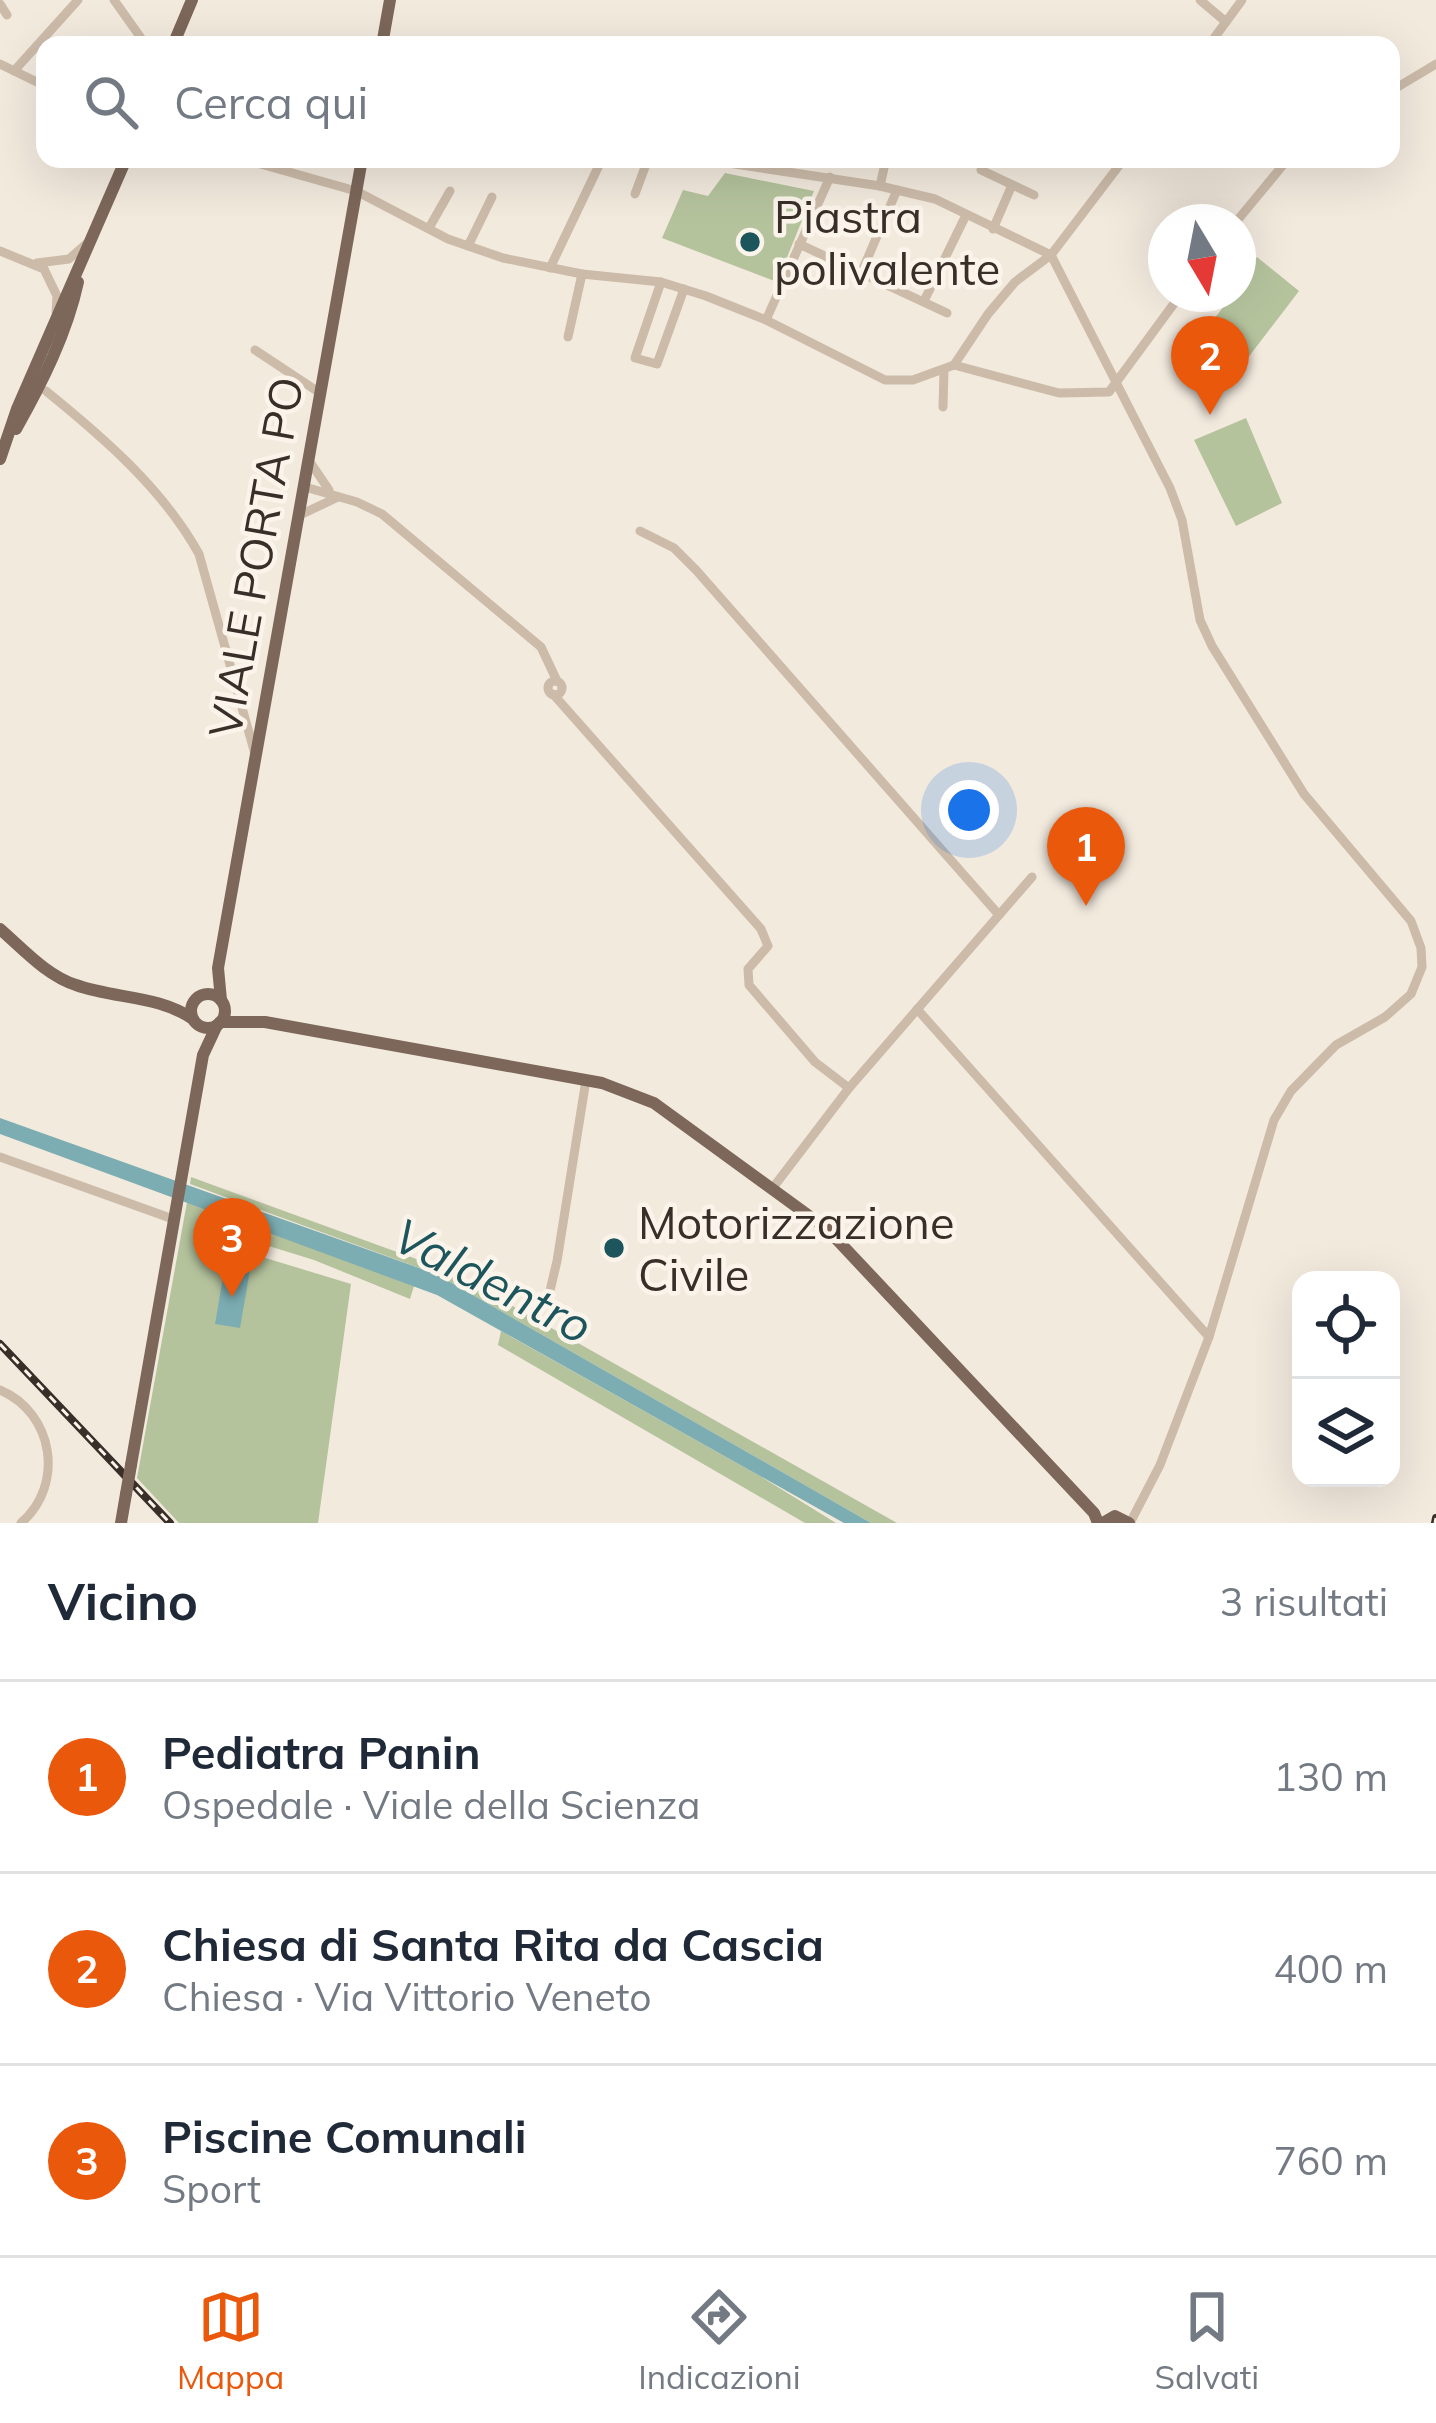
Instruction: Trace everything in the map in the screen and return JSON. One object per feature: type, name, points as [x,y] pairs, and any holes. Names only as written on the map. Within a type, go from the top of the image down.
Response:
[{"type":"main road","points":[[177,36],[192,0]]},
{"type":"main road","points":[[384,36],[391,0]]},
{"type":"main road","points":[[2,455],[17,409],[123,168]]},
{"type":"main road","name":"VIALE PORTA PO","points":[[121,1523],[203,1055],[225,1014],[218,968],[360,168]]},
{"type":"main road","points":[[2,455],[37,392],[71,309],[81,265]]},
{"type":"main road","points":[[0,929],[64,981],[160,1002],[210,994],[259,1021]]},
{"type":"main road","name":"VIALE PORTA PO","points":[[203,1055],[191,1010],[218,968]]},
{"type":"main road","points":[[160,1002],[208,1028],[259,1021],[586,1080],[655,1103],[827,1229],[1112,1520]]},
{"type":"street","points":[[46,36],[78,0]]},
{"type":"street","points":[[114,0],[140,36]]},
{"type":"street","points":[[1200,0],[1226,22]]},
{"type":"street","points":[[1216,36],[1242,0]]},
{"type":"street","points":[[0,4],[7,15]]},
{"type":"street","points":[[14,71],[36,47]]},
{"type":"street","points":[[0,64],[36,82]]},
{"type":"street","points":[[1400,86],[1436,64]]},
{"type":"street","points":[[290,168],[356,191],[468,246],[550,268],[684,289],[766,320],[884,380],[913,380],[949,368],[1059,393],[1109,392],[1168,312]]},
{"type":"street","points":[[550,268],[598,168]]},
{"type":"street","points":[[635,194],[644,168]]},
{"type":"street","points":[[786,168],[934,200],[1052,256],[1183,520],[1192,588],[1212,646],[1304,794],[1412,921],[1420,948],[1421,967],[1411,994],[1336,1046],[1291,1091],[1274,1120],[1209,1337],[1160,1466],[1137,1507],[1112,1520]]},
{"type":"street","points":[[880,186],[884,168]]},
{"type":"street","points":[[943,407],[949,368],[988,314],[1015,282],[1052,256],[1117,168]]},
{"type":"street","points":[[1251,204],[1281,168]]},
{"type":"street","points":[[980,170],[1034,195]]},
{"type":"street","points":[[766,320],[830,177]]},
{"type":"street","points":[[993,229],[1012,185]]},
{"type":"street","points":[[862,271],[897,190]]},
{"type":"street","points":[[429,228],[450,191]]},
{"type":"street","points":[[468,246],[492,196]]},
{"type":"street","points":[[924,301],[966,215]]},
{"type":"street","points":[[32,263],[69,259],[95,234]]},
{"type":"street","points":[[1028,243],[1034,268]]},
{"type":"street","points":[[799,244],[947,313]]},
{"type":"street","points":[[0,251],[44,269],[55,288],[56,318]]},
{"type":"street","points":[[568,337],[582,274]]},
{"type":"street","points":[[662,282],[635,358],[657,364],[684,289]]},
{"type":"street","points":[[255,350],[321,394]]},
{"type":"street","points":[[46,392],[156,490],[199,554],[256,758]]},
{"type":"street","points":[[310,462],[338,497]]},
{"type":"street","points":[[304,491],[338,497],[382,514],[541,647],[555,686],[761,929],[768,946],[748,969],[749,985],[815,1063],[849,1088]]},
{"type":"street","points":[[300,515],[338,497]]},
{"type":"street","points":[[640,532],[674,548],[696,570],[999,915]]},
{"type":"street","points":[[772,1189],[849,1088],[1032,878]]},
{"type":"street","points":[[917,1010],[1209,1337]]},
{"type":"street","points":[[548,1299],[586,1080]]},
{"type":"street","points":[[0,1157],[175,1211]]},
{"type":"street","points":[[0,1390],[29,1409],[48,1450],[46,1489],[40,1504],[21,1523]]},
{"type":"green space","points":[[725,173],[814,191],[777,282],[662,238],[683,190],[708,196]]},
{"type":"green space","points":[[1256,259],[1299,291],[1231,380],[1193,347],[1219,312],[1256,312]]},
{"type":"green space","points":[[1246,418],[1282,503],[1236,526],[1194,440]]},
{"type":"green space","points":[[191,1177],[452,1272],[897,1523],[871,1523],[436,1274],[190,1184]]},
{"type":"green space","points":[[187,1202],[414,1286],[410,1299],[314,1260],[198,1224],[197,1237],[351,1284],[318,1523],[179,1523],[137,1478]]},
{"type":"green space","points":[[501,1331],[836,1523],[805,1523],[498,1345]]},
{"type":"water","points":[[0,1118],[436,1274],[871,1523],[844,1523],[437,1295],[0,1134]]},
{"type":"water","points":[[225,1266],[250,1270],[240,1328],[215,1324]]},
{"type":"railway","points":[[0,1344],[170,1523]]},
{"type":"railway","points":[[1435,1523],[1436,1518]]},
{"type":"place","name":"Piastra polivalente","points":[[750,242]]},
{"type":"place","name":"Chiesa di Santa Rita da Cascia","points":[[1210,415]]},
{"type":"place","name":"Pediatra Panin","points":[[1086,906]]},
{"type":"place","name":"Motorizzazione Civile","points":[[614,1248]]},
{"type":"place","name":"Piscine Comunali","points":[[232,1297]]},
{"type":"water label","name":"Valdentro","points":[[493,1280]]}]
